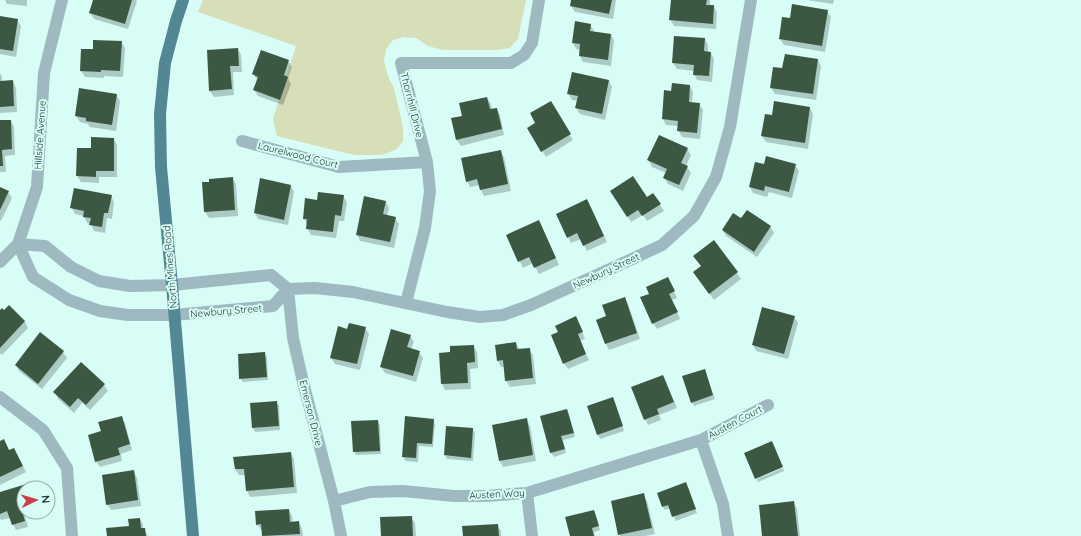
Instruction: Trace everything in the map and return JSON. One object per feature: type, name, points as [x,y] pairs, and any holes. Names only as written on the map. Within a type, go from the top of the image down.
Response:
[{"type":"main road","name":"North Mines Road","points":[[183,0],[176,20],[165,63],[160,114],[160,167],[172,285],[193,536]]},
{"type":"street","name":"Hillside Avenue","points":[[0,262],[18,244],[37,187],[44,73],[62,0]]},
{"type":"street","name":"Thornhill Drive","points":[[406,303],[425,228],[430,191],[427,162],[401,63],[511,63],[524,55],[532,43],[540,0]]},
{"type":"street","name":"Newbury Street","points":[[18,244],[33,277],[69,300],[100,311],[128,315],[174,316],[273,306],[288,290],[315,288],[353,292],[446,312],[480,317],[503,315],[531,305],[662,245],[694,216],[716,177],[730,127],[751,0]]},
{"type":"street","name":"Laurelwood Court","points":[[242,141],[339,167],[427,162]]},
{"type":"street","points":[[18,244],[45,246],[71,267],[99,280],[130,286],[172,285],[271,275],[288,290]]},
{"type":"street","name":"Emerson Drive","points":[[288,290],[293,338],[334,501],[341,536]]},
{"type":"street","points":[[1,398],[43,430],[66,468],[72,536]]},
{"type":"street","name":"Austen Court","points":[[701,440],[768,405]]},
{"type":"street","points":[[701,440],[723,504],[728,536]]},
{"type":"street","name":"Austen Way","points":[[334,501],[370,492],[403,491],[454,496],[485,496],[527,493],[701,440]]},
{"type":"street","points":[[527,493],[532,536]]},
{"type":"green space","points":[[203,0],[526,0],[518,39],[510,48],[498,50],[443,50],[428,46],[416,38],[404,37],[393,40],[386,49],[384,61],[388,76],[394,88],[403,127],[403,141],[397,149],[382,155],[354,155],[277,136],[273,119],[296,46],[198,12]]},
{"type":"building","points":[[93,0],[132,0],[125,24],[89,13]]},
{"type":"building","points":[[571,0],[612,0],[609,14],[570,6]]},
{"type":"building","points":[[671,0],[707,0],[706,5],[714,5],[713,24],[669,20]]},
{"type":"building","points":[[792,4],[828,10],[822,46],[779,39],[782,17],[790,18]]},
{"type":"building","points":[[0,16],[18,19],[13,51],[0,49]]},
{"type":"building","points":[[575,21],[591,24],[590,31],[611,34],[608,60],[579,56],[580,44],[572,43]]},
{"type":"building","points":[[674,36],[705,38],[704,51],[711,52],[709,76],[693,75],[694,65],[672,63]]},
{"type":"building","points":[[93,40],[122,41],[120,71],[80,71],[81,49],[93,49]]},
{"type":"building","points":[[238,48],[239,66],[230,66],[232,89],[209,91],[207,50]]},
{"type":"building","points":[[261,50],[289,60],[284,75],[288,77],[280,100],[253,90],[258,77],[252,74]]},
{"type":"building","points":[[785,54],[818,59],[813,94],[770,88],[773,67],[782,68]]},
{"type":"building","points":[[572,72],[609,80],[602,114],[575,108],[578,96],[567,94]]},
{"type":"building","points":[[13,80],[14,106],[0,107],[0,81]]},
{"type":"building","points":[[672,83],[690,85],[689,102],[700,103],[697,133],[677,131],[678,121],[662,119],[664,90],[671,91]]},
{"type":"building","points":[[79,88],[117,94],[112,125],[86,121],[86,118],[75,116]]},
{"type":"building","points":[[487,97],[490,109],[497,108],[502,129],[456,140],[451,118],[462,116],[459,103]]},
{"type":"building","points":[[551,101],[571,134],[541,152],[527,128],[535,123],[530,113]]},
{"type":"building","points":[[774,101],[810,107],[805,143],[761,136],[765,114],[772,115]]},
{"type":"building","points":[[0,120],[11,120],[12,149],[2,150],[3,166],[0,166]]},
{"type":"building","points":[[659,135],[688,148],[681,163],[688,166],[679,185],[663,178],[667,169],[647,160]]},
{"type":"building","points":[[91,137],[114,138],[114,171],[96,171],[96,177],[76,176],[77,148],[91,148]]},
{"type":"building","points":[[501,150],[508,184],[480,190],[477,179],[466,182],[461,158]]},
{"type":"building","points":[[766,156],[796,164],[789,192],[765,186],[764,191],[749,187],[755,162],[764,164]]},
{"type":"building","points":[[633,176],[647,197],[653,193],[661,204],[642,216],[638,210],[627,217],[610,191]]},
{"type":"building","points":[[233,177],[235,210],[204,212],[202,182],[209,182],[209,179]]},
{"type":"building","points":[[260,178],[291,185],[284,220],[254,213]]},
{"type":"building","points":[[0,187],[9,191],[0,210]]},
{"type":"building","points":[[74,188],[112,195],[108,213],[104,213],[102,227],[89,225],[91,218],[83,217],[84,211],[70,208]]},
{"type":"building","points":[[318,192],[344,195],[341,216],[335,215],[333,232],[306,229],[307,219],[303,219],[305,198],[317,200]]},
{"type":"building","points":[[364,196],[386,201],[383,214],[396,217],[390,242],[356,235]]},
{"type":"building","points":[[587,199],[604,236],[583,246],[577,233],[567,238],[556,214]]},
{"type":"building","points":[[747,210],[771,226],[754,252],[722,230],[733,213],[741,218]]},
{"type":"building","points":[[539,220],[556,258],[534,268],[529,257],[518,262],[506,235]]},
{"type":"building","points":[[714,240],[738,272],[709,294],[693,272],[701,266],[693,256]]},
{"type":"building","points":[[668,277],[675,291],[669,294],[678,312],[652,324],[640,297],[649,294],[646,287]]},
{"type":"building","points":[[625,297],[637,333],[605,344],[596,320],[606,316],[602,305]]},
{"type":"building","points":[[9,305],[25,321],[0,348],[0,310],[2,308],[4,310]]},
{"type":"building","points":[[762,307],[795,316],[784,354],[752,345]]},
{"type":"building","points":[[576,316],[583,332],[578,334],[586,354],[563,364],[551,335],[558,332],[555,326]]},
{"type":"building","points":[[349,323],[366,327],[357,364],[330,358],[338,326],[347,329]]},
{"type":"building","points":[[391,329],[411,335],[407,347],[420,351],[413,376],[380,367]]},
{"type":"building","points":[[40,332],[64,351],[38,384],[15,365]]},
{"type":"building","points":[[516,342],[517,349],[530,348],[533,378],[505,381],[503,360],[497,361],[495,345]]},
{"type":"building","points":[[474,345],[475,362],[467,363],[468,383],[441,384],[439,353],[450,352],[450,346]]},
{"type":"building","points":[[265,352],[267,377],[239,379],[238,354]]},
{"type":"building","points":[[81,362],[105,384],[86,405],[78,398],[70,407],[53,392]]},
{"type":"building","points":[[705,369],[713,395],[691,403],[682,376]]},
{"type":"building","points":[[663,375],[674,402],[657,409],[659,414],[644,420],[631,387]]},
{"type":"building","points":[[613,397],[623,426],[597,435],[587,406]]},
{"type":"building","points":[[277,401],[279,426],[252,428],[250,403]]},
{"type":"building","points":[[567,409],[574,433],[561,436],[565,449],[550,453],[540,416]]},
{"type":"building","points":[[122,416],[130,444],[118,448],[120,455],[95,462],[88,435],[101,431],[98,422]]},
{"type":"building","points":[[405,416],[434,419],[432,444],[417,443],[416,458],[402,457]]},
{"type":"building","points":[[527,418],[533,455],[499,461],[492,425]]},
{"type":"building","points":[[378,420],[380,451],[353,452],[351,421]]},
{"type":"building","points":[[446,426],[473,428],[471,458],[444,455]]},
{"type":"building","points":[[4,439],[9,450],[14,448],[23,466],[0,477],[0,441]]},
{"type":"building","points":[[772,441],[783,467],[755,479],[744,453]]},
{"type":"building","points":[[291,452],[294,487],[246,491],[244,469],[235,469],[233,457]]},
{"type":"building","points":[[134,470],[138,500],[106,505],[102,475]]},
{"type":"building","points":[[686,482],[696,509],[672,517],[668,505],[662,507],[657,493]]},
{"type":"building","points":[[16,487],[16,520],[25,521],[12,525],[7,511],[0,514],[0,492]]},
{"type":"building","points":[[644,493],[652,528],[618,535],[611,501]]},
{"type":"building","points":[[794,501],[798,536],[762,536],[759,505]]},
{"type":"building","points":[[289,509],[290,522],[299,521],[300,534],[262,536],[261,524],[256,525],[255,511]]},
{"type":"building","points":[[594,510],[599,526],[592,528],[594,536],[570,536],[565,517]]},
{"type":"building","points":[[412,516],[413,536],[381,536],[380,517]]},
{"type":"building","points":[[140,518],[141,528],[145,528],[146,536],[107,536],[106,528],[129,526],[128,519]]},
{"type":"building","points":[[498,524],[499,536],[463,536],[462,526]]}]
